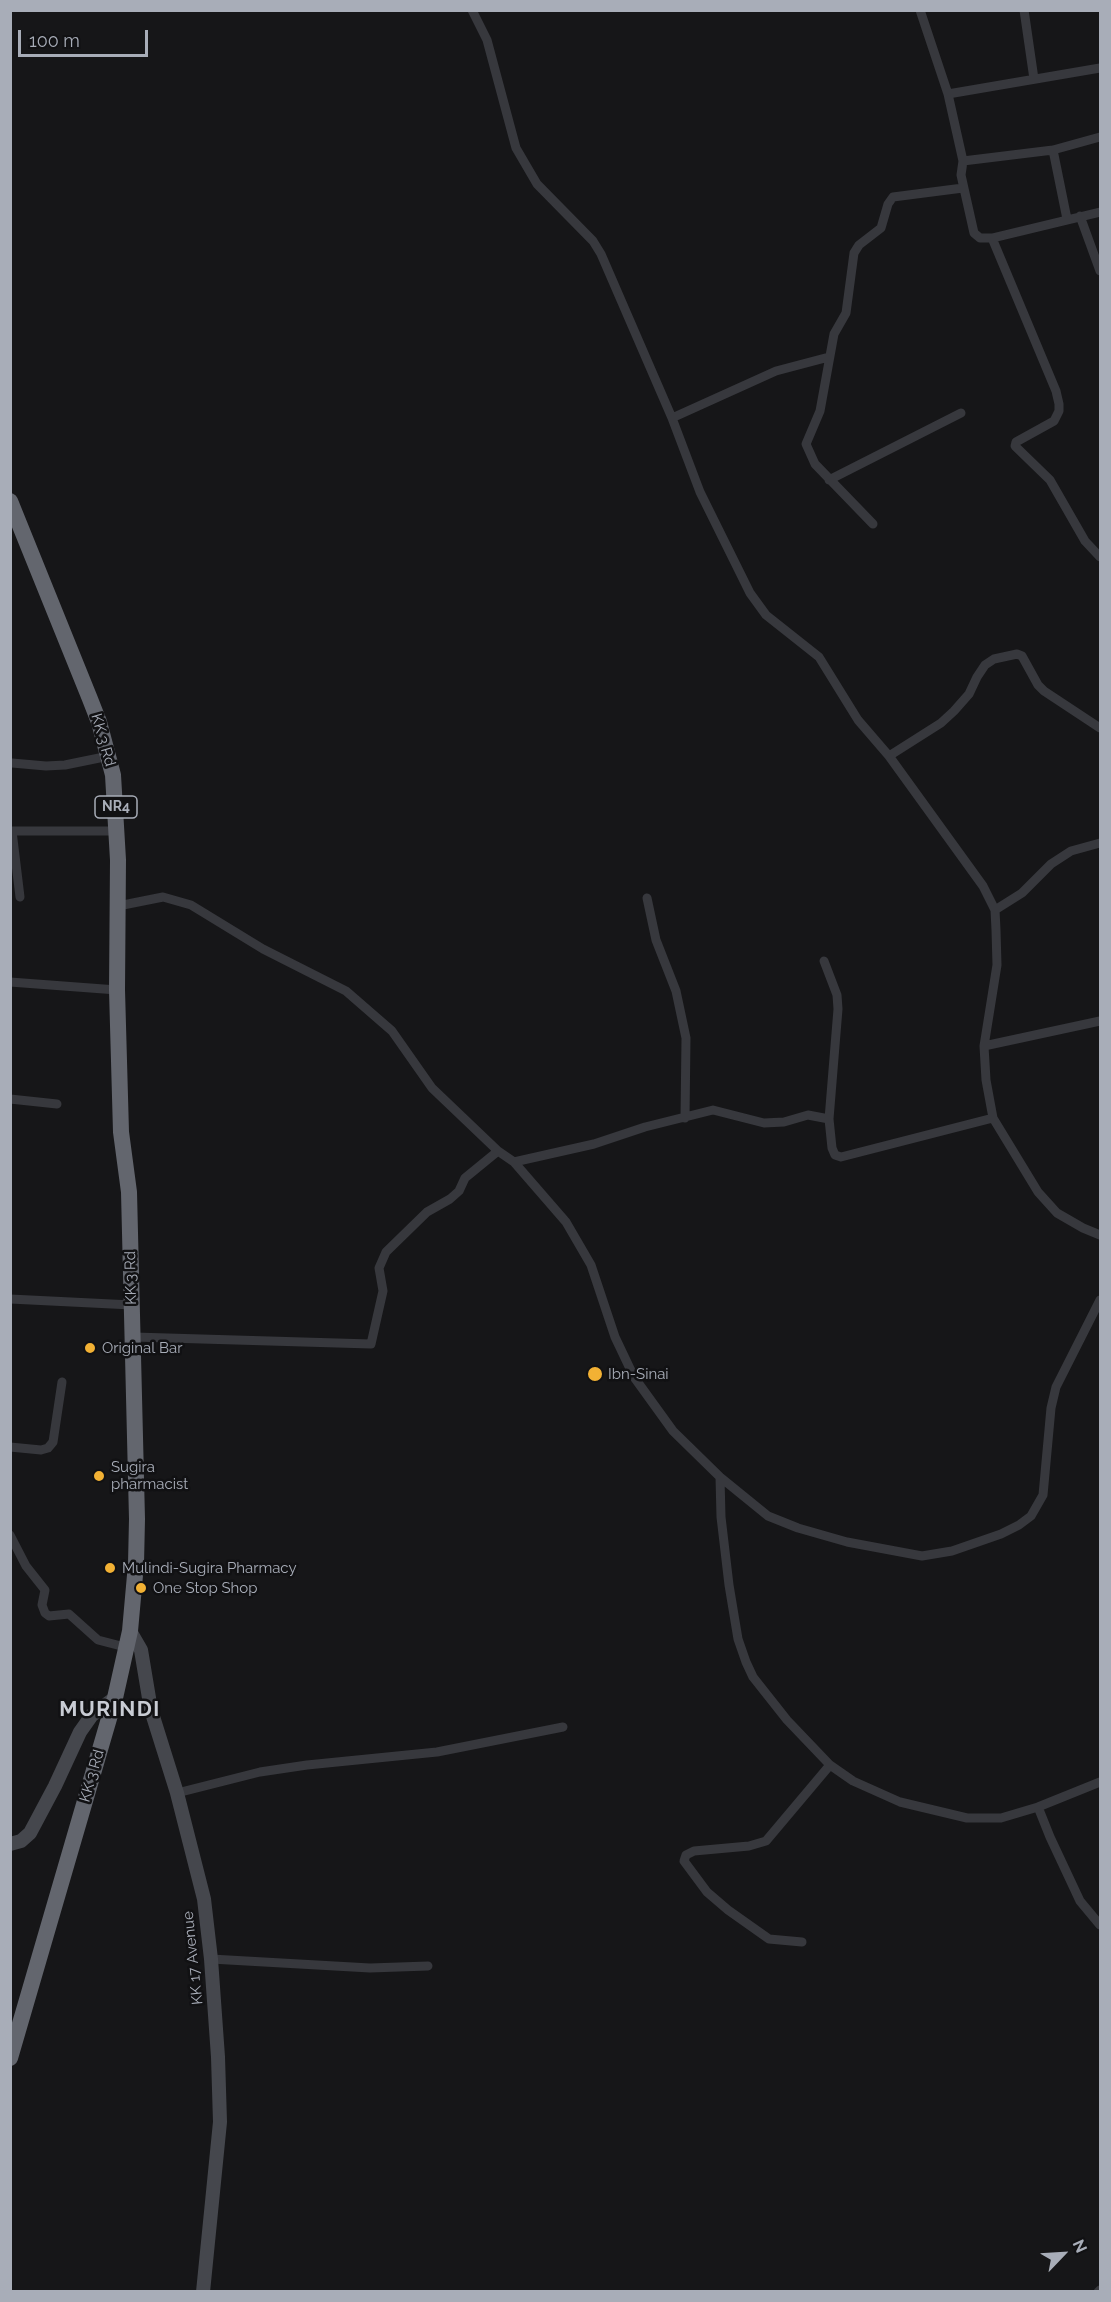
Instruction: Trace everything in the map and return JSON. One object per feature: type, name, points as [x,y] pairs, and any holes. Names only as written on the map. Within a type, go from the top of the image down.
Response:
[{"type":"highway","name":"KK 3 Rd","points":[[10,501],[99,722],[113,775],[117,831],[117,990],[121,1132],[129,1192],[134,1337],[136,1564],[128,1639],[115,1698],[10,2058]]},
{"type":"street","points":[[472,10],[487,40],[516,148],[537,184],[593,241],[602,254],[672,418],[700,492],[750,593],[766,615],[819,657],[858,720],[888,756],[983,886],[995,910],[997,965],[984,1046],[986,1080],[993,1118],[1038,1192],[1057,1213],[1101,1235]]},
{"type":"street","points":[[920,10],[948,94],[963,161],[960,175],[974,233],[980,238],[992,238],[1101,212]]},
{"type":"street","points":[[1024,10],[1034,78]]},
{"type":"street","points":[[948,94],[1101,68]]},
{"type":"street","points":[[963,161],[1053,150],[1101,137]]},
{"type":"street","points":[[1053,150],[1067,219]]},
{"type":"street","points":[[873,524],[815,464],[806,444],[820,411],[834,334],[846,313],[854,253],[859,245],[881,228],[891,199],[897,196],[963,188]]},
{"type":"street","points":[[1080,216],[1101,271]]},
{"type":"street","points":[[992,238],[1059,404],[1059,411],[1054,421],[1016,442],[1015,446],[1050,480],[1085,541],[1101,557]]},
{"type":"street","points":[[672,418],[776,371],[829,357]]},
{"type":"street","points":[[829,480],[961,413]]},
{"type":"street","points":[[888,756],[941,723],[954,711],[969,694],[976,677],[985,665],[994,659],[1017,654],[1022,656],[1038,685],[1044,691],[1101,728]]},
{"type":"street","points":[[12,763],[56,766],[109,756]]},
{"type":"street","points":[[20,897],[11,831],[117,831]]},
{"type":"street","points":[[995,910],[1022,893],[1052,864],[1071,851],[1101,843]]},
{"type":"street","points":[[118,906],[163,897],[191,905],[263,949],[346,991],[392,1031],[432,1088],[498,1151],[514,1162],[552,1204],[591,1265],[615,1336],[634,1377],[673,1431],[720,1477],[768,1516],[798,1528],[847,1542],[922,1556],[952,1551],[1001,1534],[1019,1525],[1031,1516],[1043,1495],[1056,1387],[1101,1300]]},
{"type":"street","points":[[647,898],[656,940],[676,991],[686,1038],[685,1118]]},
{"type":"street","points":[[824,961],[837,995],[838,1009],[829,1119],[832,1148],[835,1155],[841,1157],[993,1118]]},
{"type":"street","points":[[10,982],[117,990]]},
{"type":"street","points":[[984,1046],[1101,1021]]},
{"type":"street","points":[[10,1099],[57,1104]]},
{"type":"street","points":[[514,1162],[594,1144],[645,1127],[713,1110],[764,1123],[784,1122],[808,1115],[829,1119]]},
{"type":"street","points":[[134,1337],[371,1344],[382,1291],[379,1268],[386,1252],[427,1212],[459,1191],[465,1178],[498,1151]]},
{"type":"street","points":[[10,1299],[132,1305]]},
{"type":"street","points":[[10,1447],[40,1450],[48,1448],[53,1442],[62,1382]]},
{"type":"street","points":[[720,1477],[721,1517],[729,1585],[738,1639],[746,1662],[753,1677],[786,1720],[830,1765],[853,1781],[900,1802],[968,1818],[1001,1818],[1038,1807],[1101,1782]]},
{"type":"street","points":[[10,1535],[26,1566],[45,1590],[42,1605],[45,1613],[49,1616],[69,1614],[98,1640],[128,1639]]},
{"type":"street","name":"KK 17 Avenue","points":[[128,1639],[141,1650],[152,1710],[177,1793],[204,1899],[211,1959],[220,2122],[203,2292]]},
{"type":"street","points":[[10,1844],[21,1841],[30,1833],[56,1786],[80,1732],[92,1715],[115,1698]]},
{"type":"street","points":[[177,1793],[260,1772],[436,1752],[563,1727]]},
{"type":"street","points":[[802,1942],[769,1939],[707,1892],[684,1861],[686,1855],[694,1851],[749,1846],[766,1841],[830,1765]]},
{"type":"street","points":[[1038,1807],[1080,1902],[1101,1925]]},
{"type":"street","points":[[211,1959],[370,1968],[428,1966]]},
{"type":"place","name":"Original Bar","points":[[90,1348]]},
{"type":"place","name":"Ibn-Sinai","points":[[595,1374]]},
{"type":"place","name":"Sugira pharmacist","points":[[99,1476]]},
{"type":"place","name":"Mulindi-Sugira Pharmacy","points":[[110,1568]]},
{"type":"place","name":"One Stop Shop","points":[[141,1588]]},
{"type":"district","name":"MURINDI","points":[[110,1710]]}]
